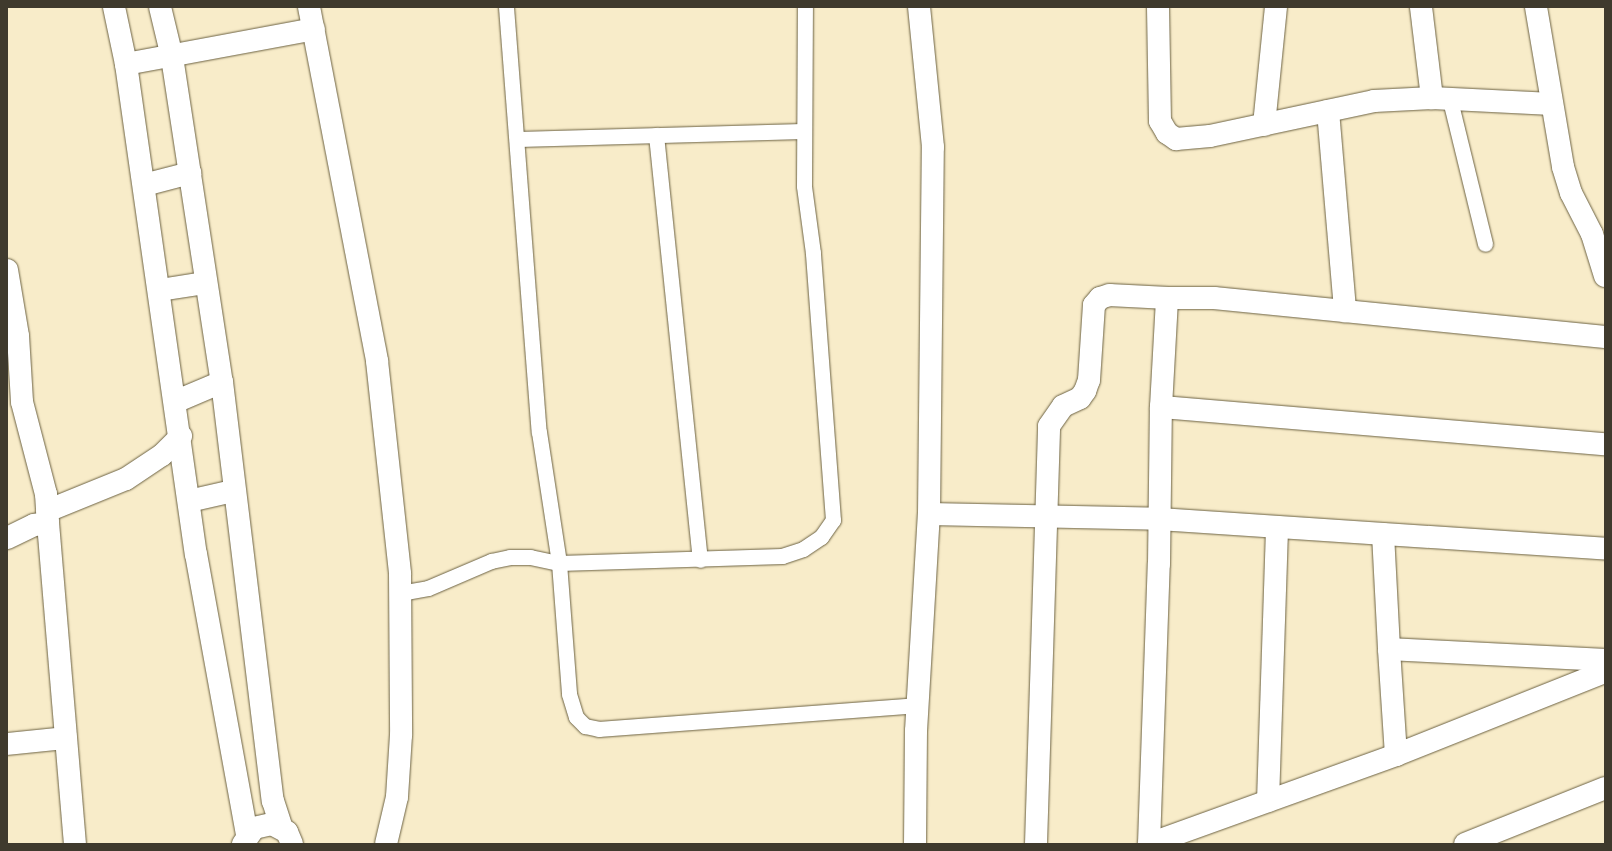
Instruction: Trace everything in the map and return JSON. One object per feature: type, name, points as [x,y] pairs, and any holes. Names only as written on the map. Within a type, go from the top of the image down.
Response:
[{"type":"street","points":[[114,7],[126,64],[177,401],[189,501],[245,839]]},
{"type":"street","points":[[160,7],[172,57],[205,283],[222,382],[233,490],[273,801],[287,836]]},
{"type":"street","points":[[309,7],[377,361],[400,593],[401,735],[397,797],[386,844]]},
{"type":"street","points":[[915,844],[918,705],[929,514],[933,147],[920,7]]},
{"type":"street","points":[[1158,7],[1160,121],[1167,134],[1176,139],[1189,139],[1264,125],[1374,101],[1441,99],[1552,104]]},
{"type":"street","points":[[1264,125],[1276,7]]},
{"type":"street","points":[[1421,7],[1441,99]]},
{"type":"street","points":[[1536,7],[1563,167],[1572,193],[1592,234],[1605,276]]},
{"type":"street","points":[[126,64],[172,57],[314,28]]},
{"type":"street","points":[[1328,111],[1345,311]]},
{"type":"street","points":[[144,186],[190,173]]},
{"type":"street","points":[[7,270],[19,344],[22,402],[46,494],[75,844]]},
{"type":"street","points":[[160,290],[205,283]]},
{"type":"street","points":[[1036,844],[1044,516],[1049,426],[1063,406],[1080,398],[1085,391],[1089,380],[1094,305],[1100,298],[1110,296],[1214,298],[1605,337]]},
{"type":"street","points":[[1166,298],[1161,407],[1149,844],[1396,755],[1605,672]]},
{"type":"street","points":[[177,401],[222,382]]},
{"type":"street","points":[[1161,407],[1605,444]]},
{"type":"street","points":[[7,538],[126,479],[162,455],[181,436]]},
{"type":"street","points":[[189,501],[233,490]]},
{"type":"street","points":[[929,514],[1159,519],[1605,549]]},
{"type":"street","points":[[1268,801],[1277,527]]},
{"type":"street","points":[[1383,534],[1396,755]]},
{"type":"street","points":[[1389,649],[1605,660]]},
{"type":"street","points":[[7,744],[66,738]]},
{"type":"street","points":[[1465,844],[1605,788]]},
{"type":"street","points":[[245,839],[263,824],[287,836]]},
{"type":"lane","points":[[506,7],[539,432],[559,563],[569,694],[576,717],[585,726],[599,729],[918,705]]},
{"type":"lane","points":[[400,593],[428,588],[491,561],[510,557],[530,557],[559,563],[700,560],[782,556],[803,549],[821,537],[833,520],[813,253],[804,186],[805,7]]},
{"type":"lane","points":[[1441,99],[1485,244]]},
{"type":"lane","points":[[516,139],[804,130]]},
{"type":"lane","points":[[656,135],[700,560]]}]
